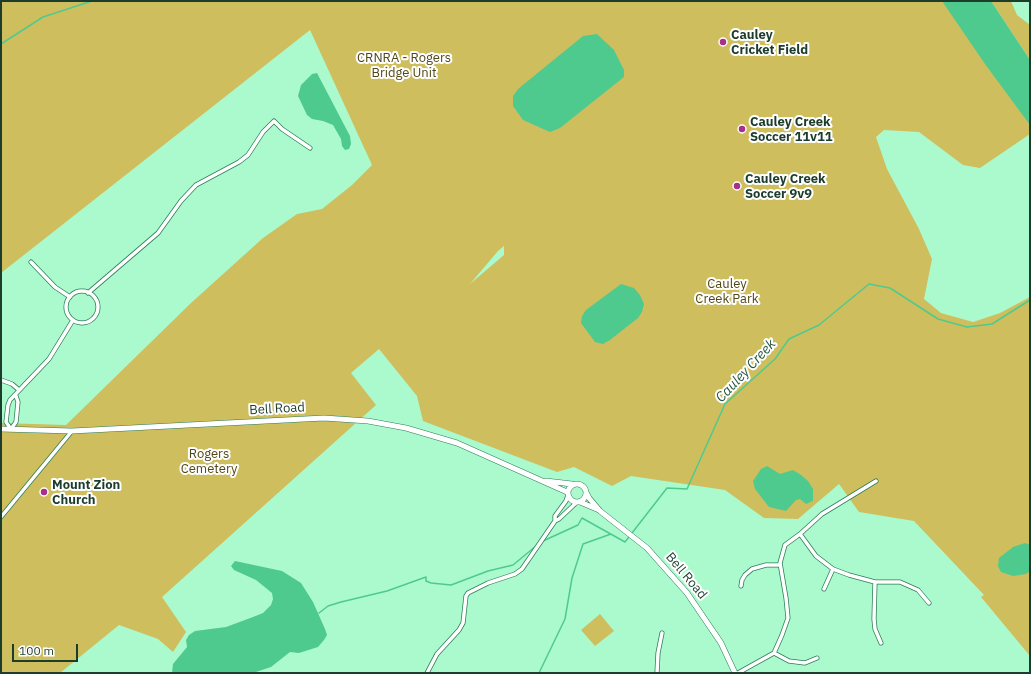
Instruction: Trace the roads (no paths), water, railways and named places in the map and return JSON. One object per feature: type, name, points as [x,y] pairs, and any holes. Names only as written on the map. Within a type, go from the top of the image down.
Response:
[{"type":"street","points":[[88,293],[158,233],[181,201],[196,185],[239,162],[248,155],[263,132],[274,121],[282,129],[310,148]]},
{"type":"street","points":[[31,262],[55,287],[70,296]]},
{"type":"street","points":[[79,292],[88,293],[97,301],[98,307],[95,316],[85,323],[73,320],[67,313],[66,308],[70,296],[79,292]]},
{"type":"street","points":[[16,396],[18,402],[16,422],[11,430],[6,422],[10,400],[16,396],[19,390],[49,359],[73,320]]},
{"type":"street","points":[[1,380],[12,384],[19,390]]},
{"type":"street","points":[[7,410],[16,411]]},
{"type":"street","name":"Bell Road","points":[[1,429],[72,431],[330,418],[368,421],[406,428],[466,446],[567,493],[571,500],[600,510]]},
{"type":"street","points":[[1,517],[72,431]]},
{"type":"street","name":"Bell Road","points":[[543,481],[581,484],[589,498],[600,510],[647,548],[687,593],[706,619],[721,643],[735,673]]},
{"type":"street","points":[[738,673],[774,653],[788,618],[780,565],[785,544],[800,534],[822,514],[876,482]]},
{"type":"street","points":[[427,673],[437,654],[459,630],[462,623],[466,596],[468,592],[488,583],[515,574],[522,569],[555,521],[555,516],[566,501],[567,493],[572,484]]},
{"type":"street","points":[[555,521],[560,519],[578,502],[585,498],[586,492]]},
{"type":"street","points":[[800,534],[816,556],[833,568],[849,575],[875,582],[900,582],[918,590],[930,603]]},
{"type":"street","points":[[741,586],[745,574],[752,569],[765,565],[780,565]]},
{"type":"street","points":[[824,588],[833,568]]},
{"type":"street","points":[[875,582],[874,619],[875,629],[881,643]]},
{"type":"street","points":[[657,673],[658,653],[662,633]]},
{"type":"street","points":[[774,653],[789,661],[805,663],[817,658]]},
{"type":"waterway","points":[[1,44],[43,17],[92,1]]},
{"type":"waterway","name":"Cauley Creek","points":[[543,541],[578,525],[582,518],[625,542],[667,488],[687,489],[725,404],[775,359],[789,339],[819,325],[869,284],[890,288],[938,319],[967,327],[992,324],[1030,300]]},
{"type":"waterway","name":"Cauley Creek","points":[[539,673],[565,619],[572,578],[583,544],[611,534]]},
{"type":"waterway","points":[[319,613],[328,606],[387,591],[426,577],[426,581],[431,583],[451,585],[488,571],[513,565],[536,546]]},
{"type":"place","name":"Cauley Cricket Field","points":[[723,42]]},
{"type":"place","name":"Cauley Creek Soccer 11v11","points":[[742,129]]},
{"type":"place","name":"Cauley Creek Soccer 9v9","points":[[737,186]]},
{"type":"place","name":"Mount Zion Church","points":[[44,492]]},
{"type":"park label","name":"CRNRA - Rogers Bridge Unit","points":[[404,66]]},
{"type":"park label","name":"Cauley Creek Park","points":[[727,292]]},
{"type":"park label","name":"Rogers Cemetery","points":[[209,462]]}]
